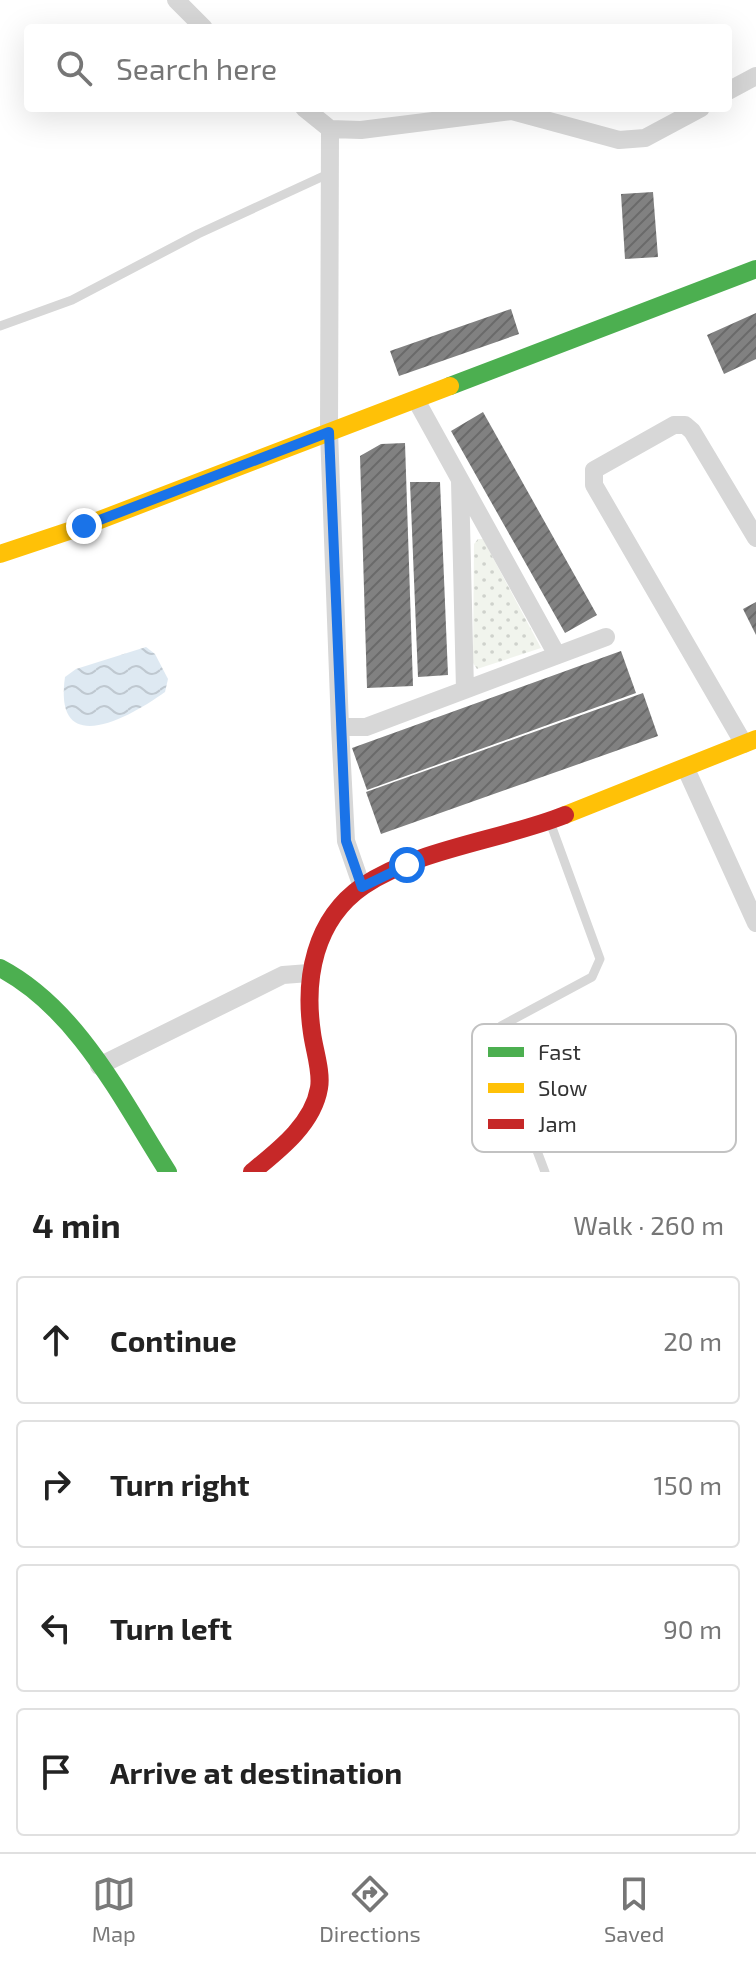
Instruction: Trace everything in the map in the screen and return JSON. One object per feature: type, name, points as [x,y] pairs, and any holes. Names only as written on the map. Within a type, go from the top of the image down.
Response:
[{"type":"street","points":[[176,0],[200,24]]},
{"type":"street","points":[[732,89],[756,76]]},
{"type":"street","points":[[309,112],[330,129],[361,130],[504,112]]},
{"type":"street","points":[[516,112],[619,140],[645,138],[694,112]]},
{"type":"street","points":[[330,129],[329,432],[340,727],[346,841],[362,887]]},
{"type":"street","points":[[1,552],[416,400],[756,269]]},
{"type":"street","points":[[416,400],[557,655]]},
{"type":"street","points":[[252,1172],[279,1150],[309,1116],[320,1086],[309,1014],[309,973],[323,930],[362,887],[407,865],[550,821],[750,742],[594,485],[594,470],[674,425],[685,425],[692,431],[756,538]]},
{"type":"street","points":[[460,478],[465,690]]},
{"type":"street","points":[[340,727],[366,727],[606,637]]},
{"type":"street","points":[[686,769],[756,923]]},
{"type":"street","points":[[0,968],[26,979],[99,1066],[168,1172]]},
{"type":"street","points":[[99,1066],[283,975],[309,973]]},
{"type":"lane","points":[[0,326],[72,300],[198,234],[328,174]]},
{"type":"lane","points":[[505,1024],[592,977],[600,959],[550,821]]},
{"type":"lane","points":[[537,1152],[545,1172]]},
{"type":"shaded area","points":[[478,539],[483,539],[541,648],[477,669],[473,663],[474,544]]},
{"type":"water","points":[[146,647],[155,654],[168,679],[165,692],[114,721],[82,725],[70,718],[64,703],[65,677],[76,669]]},
{"type":"building","points":[[653,192],[658,257],[625,259],[621,194]]},
{"type":"building","points":[[511,309],[519,334],[399,376],[390,351]]},
{"type":"building","points":[[756,313],[756,359],[724,374],[707,335]]},
{"type":"building","points":[[483,412],[597,615],[565,633],[451,431]]},
{"type":"building","points":[[405,443],[413,686],[367,688],[360,456],[381,444]]},
{"type":"building","points":[[410,482],[440,482],[448,675],[418,677]]},
{"type":"building","points":[[756,602],[756,635],[743,609]]},
{"type":"building","points":[[621,651],[636,693],[367,790],[352,748]]},
{"type":"building","points":[[643,693],[658,736],[381,834],[366,792]]},
{"type":"traffic: fast","points":[[450,386],[756,269]]},
{"type":"traffic: fast","points":[[0,968],[53,1007],[75,1032],[96,1058],[168,1172]]},
{"type":"traffic: slow","points":[[0,554],[84,526],[450,386]]},
{"type":"traffic: slow","points":[[565,815],[756,739]]},
{"type":"traffic: jam","points":[[252,1172],[293,1135],[316,1101],[319,1075],[310,1013],[312,972],[323,933],[346,900],[385,873],[409,863],[565,815]]},
{"type":"route","points":[[84,526],[329,432],[346,841],[362,887],[407,865]]}]
